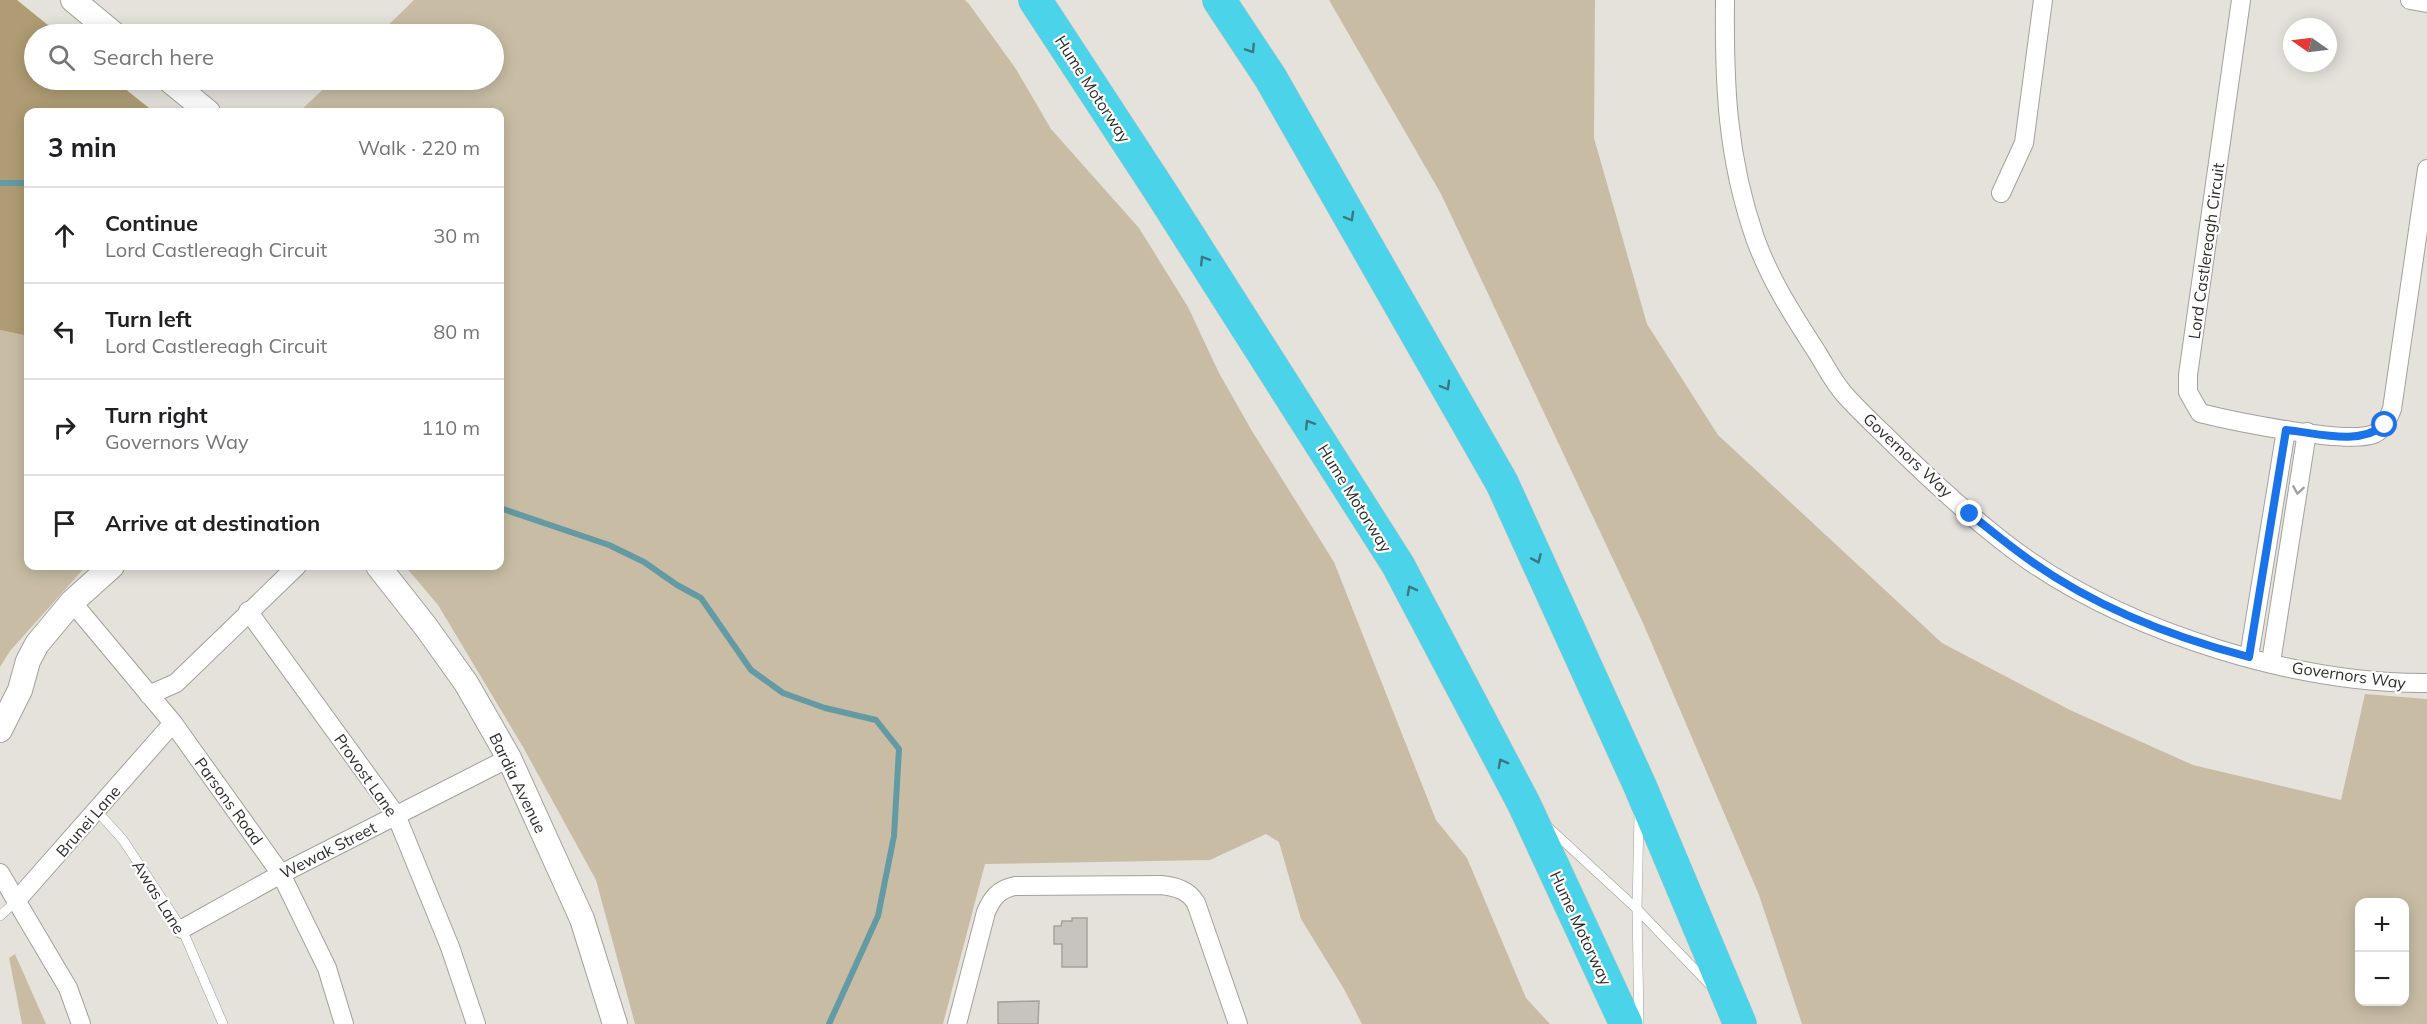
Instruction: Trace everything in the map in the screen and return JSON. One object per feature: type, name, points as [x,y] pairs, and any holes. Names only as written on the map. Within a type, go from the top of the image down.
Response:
[{"type":"highway","name":"Hume Motorway","points":[[1035,0],[1162,194],[1398,565],[1524,804],[1626,1024]]},
{"type":"highway","points":[[1219,0],[1270,77],[1502,483],[1640,786],[1738,1017]]},
{"type":"street","points":[[73,0],[102,24]]},
{"type":"street","name":"Governors Way","points":[[1725,0],[1727,116],[1737,181],[1756,240],[1783,302],[1844,393],[1913,462],[1970,514],[2028,560],[2096,600],[2142,622],[2217,649],[2315,673],[2393,683],[2427,683]]},
{"type":"street","points":[[2001,193],[2024,143],[2043,0]]},
{"type":"street","name":"Lord Castlereagh Circuit","points":[[2241,0],[2188,375],[2188,392],[2200,413],[2286,430],[2357,437],[2374,434],[2385,425],[2392,409],[2427,169]]},
{"type":"street","points":[[2410,0],[2427,3]]},
{"type":"street","points":[[181,90],[203,108]]},
{"type":"street","points":[[2249,657],[2286,430]]},
{"type":"street","points":[[2271,662],[2307,432]]},
{"type":"street","points":[[0,730],[20,690],[28,661],[37,644],[72,602],[108,570]]},
{"type":"street","points":[[149,695],[176,682],[293,570]]},
{"type":"street","name":"Bardia Avenue","points":[[381,570],[466,683],[509,758],[582,920],[615,1024]]},
{"type":"street","name":"Parsons Road","points":[[72,602],[173,723],[281,874],[327,968],[345,1024]]},
{"type":"street","name":"Provost Lane","points":[[248,611],[396,815],[450,948],[476,1024]]},
{"type":"street","name":"Brunei Lane","points":[[17,900],[173,723]]},
{"type":"street","name":"Wewak Street","points":[[182,929],[281,874],[509,758]]},
{"type":"street","points":[[0,873],[68,988],[81,1024]]},
{"type":"street","points":[[957,1024],[986,912],[990,903],[1001,891],[1015,886],[1137,885],[1173,886],[1193,897],[1238,1024]]},
{"type":"lane","points":[[1639,1024],[1637,909],[1640,786]]},
{"type":"lane","points":[[1524,804],[1637,909],[1738,1017]]},
{"type":"lane","name":"Awas Lane","points":[[97,811],[123,840],[182,929],[223,1024]]},
{"type":"lane","name":"Brunei Lane","points":[[0,916],[17,900]]},
{"type":"shaded area","points":[[0,0],[17,0],[47,24],[24,24],[24,90],[126,90],[149,108],[24,108],[24,335],[0,330]]},
{"type":"shaded area","points":[[414,0],[965,0],[1016,69],[1051,129],[1139,228],[1188,307],[1219,373],[1252,431],[1334,562],[1436,820],[1467,858],[1526,998],[1550,1024],[1362,1024],[1344,989],[1301,919],[1279,842],[1266,834],[1210,860],[985,864],[943,1024],[635,1024],[596,880],[523,747],[438,605],[408,570],[504,570],[504,108],[303,108],[322,90],[504,90],[504,24],[389,24]]},
{"type":"shaded area","points":[[1329,0],[1595,0],[1594,138],[1647,324],[1718,435],[1942,643],[2070,710],[2193,765],[2341,800],[2365,694],[2427,699],[2427,1024],[1802,1024],[1759,895],[1643,623],[1441,194]]},
{"type":"shaded area","points":[[0,330],[24,335],[24,570],[82,570],[10,651],[0,667]]},
{"type":"shaded area","points":[[15,954],[46,1024],[22,1024],[9,958]]},
{"type":"building","points":[[1072,918],[1087,918],[1087,967],[1062,967],[1062,944],[1054,944],[1054,926],[1061,926],[1062,921],[1072,921]]},
{"type":"building","points":[[1039,1001],[1038,1024],[998,1024],[998,1002]]},
{"type":"waterway","points":[[0,183],[24,183]]},
{"type":"waterway","points":[[504,509],[609,545],[644,562],[677,585],[701,598],[751,670],[783,693],[825,708],[876,720],[899,749],[894,836],[878,916],[829,1024]]},
{"type":"route","points":[[1970,514],[2028,560],[2096,600],[2142,622],[2217,649],[2249,657],[2286,430],[2357,437],[2374,434],[2385,425]]}]
